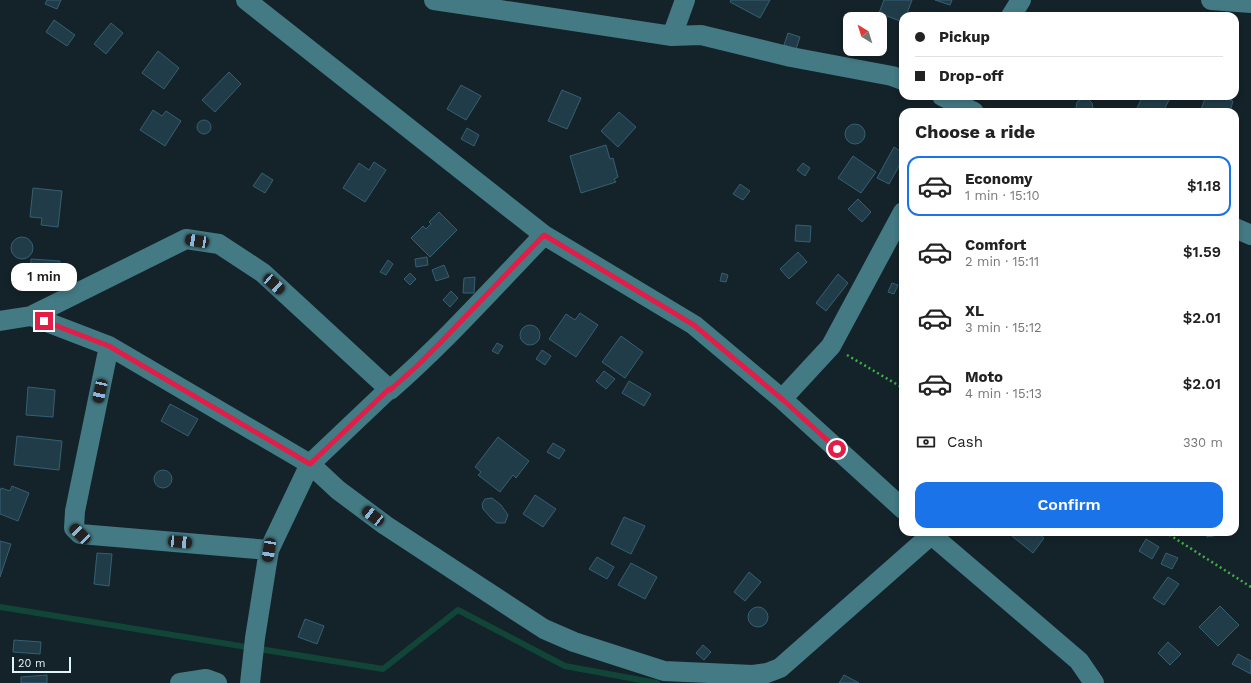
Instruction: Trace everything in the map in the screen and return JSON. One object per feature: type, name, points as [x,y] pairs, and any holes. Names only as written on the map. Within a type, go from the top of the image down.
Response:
[{"type":"street","points":[[246,0],[544,235],[694,325],[782,399],[899,505]]},
{"type":"street","points":[[434,0],[672,36],[700,35],[899,79]]},
{"type":"street","points":[[672,36],[685,0]]},
{"type":"street","points":[[1014,12],[1020,0]]},
{"type":"street","points":[[1211,0],[1251,3]]},
{"type":"street","points":[[951,100],[965,106]]},
{"type":"street","points":[[782,399],[831,346],[899,219]]},
{"type":"street","points":[[1239,230],[1251,235]]},
{"type":"street","points":[[250,682],[255,638],[269,550],[310,464],[389,389],[390,390],[417,366],[544,235]]},
{"type":"street","points":[[0,320],[31,316],[186,239],[219,244],[263,273],[389,389]]},
{"type":"street","points":[[31,316],[109,346],[310,464],[338,490],[384,526],[544,629],[574,642],[664,671],[754,675],[767,673],[780,668],[927,536]]},
{"type":"street","points":[[109,346],[74,511],[74,528],[80,534],[269,550]]},
{"type":"street","points":[[933,536],[1079,661],[1094,683]]},
{"type":"street","points":[[180,683],[206,679],[217,683]]},
{"type":"path","points":[[831,346],[899,386]]},
{"type":"path","points":[[1171,536],[1251,587]]},
{"type":"building","points":[[47,0],[61,0],[57,9],[45,4]]},
{"type":"building","points":[[731,0],[770,0],[760,18],[730,2]]},
{"type":"building","points":[[884,0],[912,0],[908,12],[899,12],[899,20],[887,16],[887,12],[879,12]]},
{"type":"building","points":[[935,0],[952,0],[950,5]]},
{"type":"building","points":[[54,20],[75,35],[67,46],[46,32]]},
{"type":"building","points":[[111,23],[123,33],[106,54],[94,44]]},
{"type":"building","points":[[788,33],[800,37],[796,49],[784,45]]},
{"type":"building","points":[[158,51],[179,68],[164,89],[142,73]]},
{"type":"building","points":[[229,72],[241,84],[215,112],[202,100]]},
{"type":"building","points":[[461,85],[481,96],[466,120],[447,109]]},
{"type":"building","points":[[562,90],[581,98],[567,129],[548,121]]},
{"type":"building","points":[[1080,100],[1089,100],[1092,103],[1093,108],[1076,108],[1077,102]]},
{"type":"building","points":[[1141,100],[1169,100],[1165,108],[1137,108]]},
{"type":"building","points":[[1204,100],[1233,101],[1231,108],[1202,108]]},
{"type":"building","points":[[153,110],[162,116],[166,111],[181,121],[165,146],[140,130]]},
{"type":"building","points":[[619,112],[636,127],[618,147],[601,131]]},
{"type":"building","points":[[201,120],[207,120],[211,124],[211,130],[207,134],[201,134],[197,130],[197,124]]},
{"type":"building","points":[[855,124],[862,127],[865,134],[862,141],[855,144],[848,141],[845,134],[848,127]]},
{"type":"building","points":[[467,128],[479,135],[474,146],[461,139]]},
{"type":"building","points":[[606,145],[610,159],[613,158],[618,177],[614,179],[616,182],[581,193],[570,156]]},
{"type":"building","points":[[894,147],[899,150],[899,166],[889,184],[877,178]]},
{"type":"building","points":[[853,156],[876,172],[861,193],[838,178]]},
{"type":"building","points":[[374,162],[386,170],[365,202],[343,188],[359,163],[369,170]]},
{"type":"building","points":[[803,163],[810,168],[805,176],[797,170]]},
{"type":"building","points":[[262,173],[273,180],[265,193],[253,186]]},
{"type":"building","points":[[740,184],[750,191],[743,200],[733,194]]},
{"type":"building","points":[[33,188],[62,191],[58,227],[41,225],[42,218],[30,217]]},
{"type":"building","points":[[858,199],[871,212],[862,222],[848,209]]},
{"type":"building","points":[[439,212],[457,230],[430,257],[411,238],[423,226],[426,229],[431,224],[429,222]]},
{"type":"building","points":[[796,225],[811,226],[810,242],[795,241]]},
{"type":"building","points":[[22,237],[30,240],[33,248],[30,256],[22,259],[14,256],[11,248],[14,240]]},
{"type":"building","points":[[798,252],[807,262],[789,279],[780,269]]},
{"type":"building","points":[[427,257],[428,265],[416,267],[415,259]]},
{"type":"building","points":[[31,259],[60,261],[59,278],[30,276]]},
{"type":"building","points":[[388,260],[393,264],[386,275],[380,272]]},
{"type":"building","points":[[444,265],[449,277],[436,281],[432,270]]},
{"type":"building","points":[[410,273],[416,279],[410,285],[404,279]]},
{"type":"building","points":[[722,273],[728,275],[726,282],[720,281]]},
{"type":"building","points":[[838,274],[848,283],[826,311],[816,303]]},
{"type":"building","points":[[475,277],[474,293],[463,293],[464,278]]},
{"type":"building","points":[[892,283],[898,285],[894,294],[888,292]]},
{"type":"building","points":[[451,291],[458,298],[450,307],[443,300]]},
{"type":"building","points":[[580,313],[598,325],[576,357],[549,339],[566,314],[575,320]]},
{"type":"building","points":[[530,325],[537,328],[540,335],[537,342],[530,345],[523,342],[520,335],[523,328]]},
{"type":"building","points":[[621,336],[643,352],[625,378],[602,362]]},
{"type":"building","points":[[497,343],[503,346],[498,354],[492,351]]},
{"type":"building","points":[[542,350],[551,356],[545,365],[536,359]]},
{"type":"building","points":[[604,371],[615,379],[606,389],[596,381]]},
{"type":"building","points":[[629,381],[651,394],[644,406],[622,393]]},
{"type":"building","points":[[28,387],[55,390],[53,417],[26,415]]},
{"type":"building","points":[[170,404],[198,419],[188,436],[161,421]]},
{"type":"building","points":[[17,436],[62,441],[59,470],[14,465]]},
{"type":"building","points":[[498,437],[529,461],[516,478],[513,475],[500,492],[478,475],[481,472],[475,467]]},
{"type":"building","points":[[553,443],[565,450],[559,459],[547,452]]},
{"type":"building","points":[[163,470],[169,473],[172,479],[169,485],[163,488],[157,485],[154,479],[157,473]]},
{"type":"building","points":[[12,486],[29,493],[18,521],[0,514],[1,488],[10,491]]},
{"type":"building","points":[[535,495],[556,509],[543,527],[523,514]]},
{"type":"building","points":[[492,498],[501,505],[508,515],[505,523],[497,523],[483,509],[482,504],[485,499]]},
{"type":"building","points":[[624,517],[645,526],[631,554],[611,544]]},
{"type":"building","points":[[1012,536],[1041,536],[1044,538],[1033,553]]},
{"type":"building","points":[[1146,539],[1159,547],[1152,559],[1139,551]]},
{"type":"building","points":[[0,541],[11,544],[0,577]]},
{"type":"building","points":[[97,553],[112,554],[109,586],[94,584]]},
{"type":"building","points":[[1166,553],[1178,558],[1172,569],[1161,564]]},
{"type":"building","points":[[597,557],[614,567],[607,579],[589,569]]},
{"type":"building","points":[[631,563],[657,577],[645,599],[618,585]]},
{"type":"building","points":[[749,572],[761,582],[745,601],[734,592]]},
{"type":"building","points":[[1168,577],[1179,584],[1164,605],[1153,598]]},
{"type":"building","points":[[1220,606],[1239,625],[1218,646],[1199,627]]},
{"type":"building","points":[[758,607],[765,610],[768,617],[765,624],[758,627],[751,624],[748,617],[751,610]]},
{"type":"building","points":[[305,619],[324,626],[317,644],[298,637]]},
{"type":"building","points":[[14,640],[41,642],[40,654],[13,652]]},
{"type":"building","points":[[1168,642],[1181,654],[1170,665],[1158,653]]},
{"type":"building","points":[[703,645],[711,652],[704,660],[696,653]]},
{"type":"building","points":[[1238,654],[1251,661],[1251,674],[1232,664]]},
{"type":"building","points":[[47,675],[47,683],[21,683],[21,677]]},
{"type":"building","points":[[844,675],[859,683],[839,683]]},
{"type":"waterway","points":[[0,607],[383,669],[458,610],[565,666],[657,683]]},
{"type":"route","points":[[44,321],[109,346],[310,464],[389,389],[390,390],[417,366],[544,235],[694,325],[782,399],[837,449]]}]
